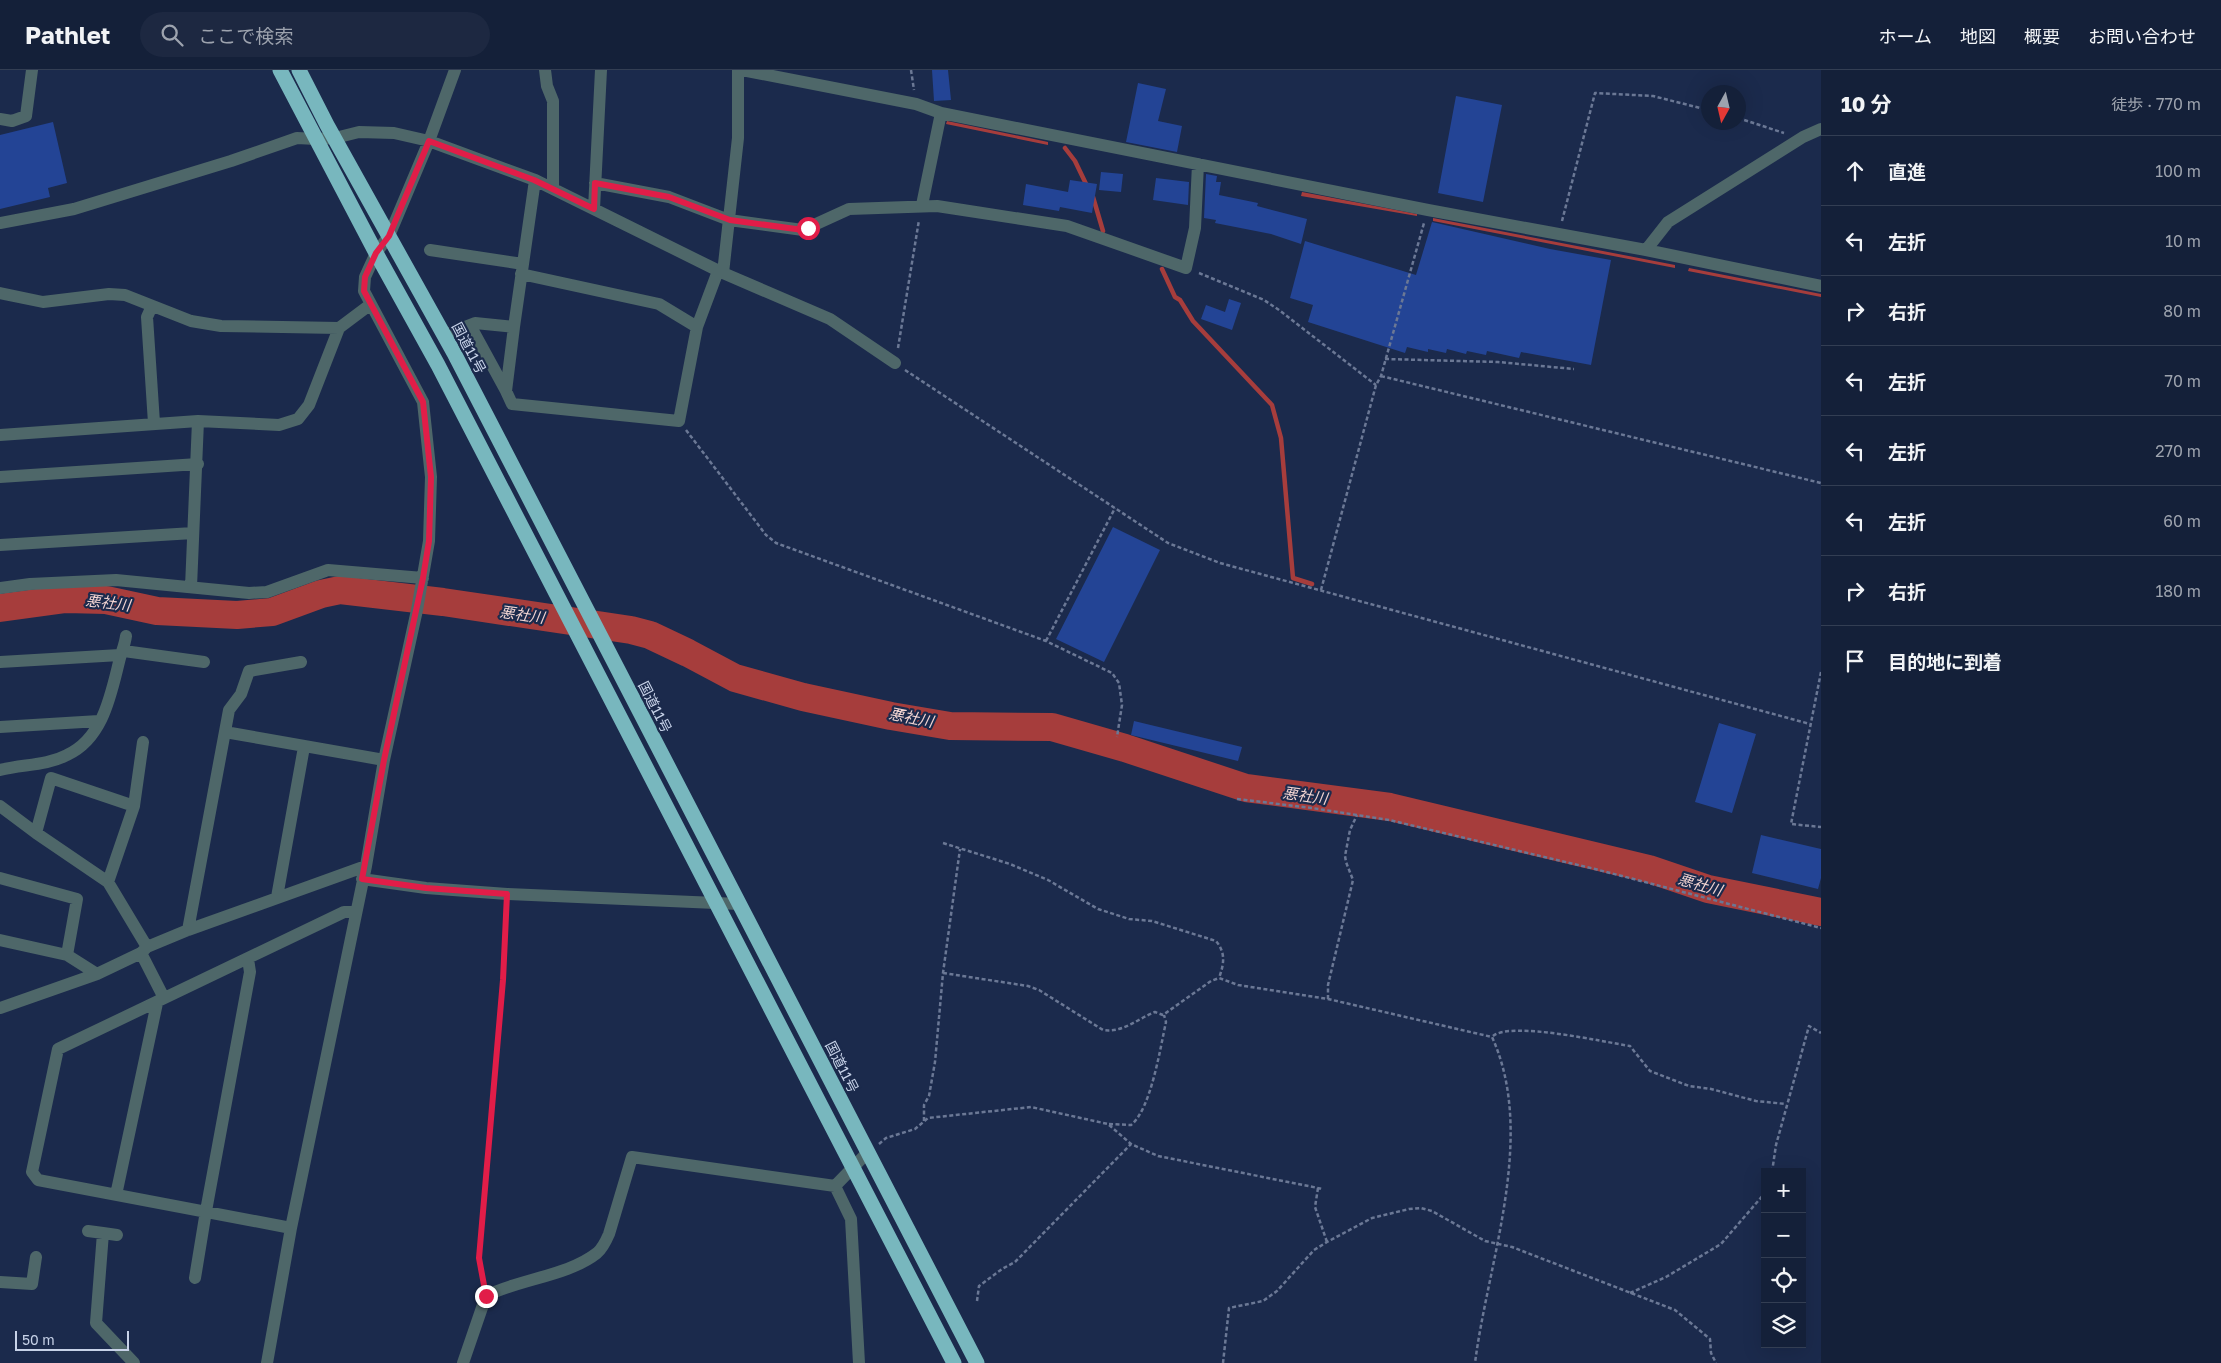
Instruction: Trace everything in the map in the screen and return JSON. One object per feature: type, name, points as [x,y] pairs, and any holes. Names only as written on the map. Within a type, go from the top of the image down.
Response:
[{"type":"highway","points":[[280,70],[376,253],[438,364],[954,1363]]},
{"type":"highway","name":"国道11号","points":[[299,70],[444,335],[977,1363]]},
{"type":"street","points":[[0,119],[12,121],[26,116],[32,70]]},
{"type":"street","points":[[267,1363],[291,1228],[366,866],[384,760],[421,591],[429,541],[431,477],[423,402],[364,291],[365,277],[376,253],[389,236],[429,141],[455,70]]},
{"type":"street","points":[[545,70],[547,86],[553,101],[553,189]]},
{"type":"street","points":[[594,209],[602,70]]},
{"type":"street","points":[[470,325],[512,404],[680,421],[697,327],[721,272],[730,220],[738,138],[738,70]]},
{"type":"street","points":[[742,70],[916,104],[941,113],[1428,210],[1646,250],[1821,286]]},
{"type":"street","points":[[922,205],[941,113]]},
{"type":"street","points":[[1646,250],[1668,222],[1800,139],[1821,128]]},
{"type":"street","points":[[0,223],[74,209],[231,161],[297,138],[335,138],[359,132],[394,133],[429,141],[534,180],[721,272],[830,319],[895,363]]},
{"type":"street","points":[[595,183],[669,197],[730,220],[803,230],[849,209],[922,205],[1067,226],[1186,268],[1195,228],[1198,164]]},
{"type":"street","points":[[506,391],[534,180]]},
{"type":"street","points":[[430,250],[522,269],[659,304],[697,327]]},
{"type":"street","points":[[0,293],[43,302],[109,294],[125,295],[191,321],[221,326],[339,328]]},
{"type":"street","points":[[0,435],[198,421],[279,425],[298,418],[309,405],[339,328],[371,304]]},
{"type":"street","points":[[152,306],[147,318],[154,423]]},
{"type":"street","points":[[444,335],[476,323],[514,327]]},
{"type":"street","points":[[191,587],[198,464],[198,421]]},
{"type":"street","points":[[0,477],[198,464]]},
{"type":"street","points":[[0,545],[193,533]]},
{"type":"street","points":[[0,588],[30,584],[116,580],[249,593],[267,592],[328,570],[423,578]]},
{"type":"street","points":[[0,770],[32,766],[67,756],[82,747],[91,738],[112,692],[126,636]]},
{"type":"street","points":[[0,662],[122,653],[204,662]]},
{"type":"street","points":[[188,930],[229,710],[240,694],[249,671],[301,662]]},
{"type":"street","points":[[0,727],[99,721]]},
{"type":"street","points":[[224,732],[384,760]]},
{"type":"street","points":[[108,882],[134,806],[143,742]]},
{"type":"street","points":[[277,897],[304,747]]},
{"type":"street","points":[[36,833],[51,778],[134,806]]},
{"type":"street","points":[[0,806],[108,882],[144,950],[160,1000],[116,1195]]},
{"type":"street","points":[[0,1008],[97,974],[188,930],[366,866]]},
{"type":"street","points":[[0,878],[77,899],[67,955]]},
{"type":"street","points":[[362,879],[426,888],[507,894],[581,898],[658,899],[739,904]]},
{"type":"street","points":[[291,1228],[38,1180],[32,1172],[58,1050],[344,912],[356,912]]},
{"type":"street","points":[[0,940],[67,955],[97,974]]},
{"type":"street","points":[[195,1278],[250,972],[248,959]]},
{"type":"street","points":[[835,1186],[868,1152]]},
{"type":"street","points":[[463,1363],[486,1296],[504,1287],[565,1270],[596,1254],[604,1245],[632,1157],[835,1186]]},
{"type":"street","points":[[835,1186],[850,1219],[859,1363]]},
{"type":"street","points":[[88,1231],[117,1235]]},
{"type":"street","points":[[103,1233],[96,1323],[134,1363]]},
{"type":"street","points":[[0,1282],[32,1284],[36,1257]]},
{"type":"path","points":[[911,70],[916,104]]},
{"type":"path","points":[[1559,234],[1595,93],[1653,96],[1701,108]]},
{"type":"path","points":[[1746,121],[1800,139]]},
{"type":"path","points":[[922,205],[895,363],[1168,543],[1220,562],[1810,724]]},
{"type":"path","points":[[1321,590],[1376,385],[1381,376],[1428,210]]},
{"type":"path","points":[[1186,268],[1264,300],[1376,385]]},
{"type":"path","points":[[1385,359],[1498,362],[1574,369]]},
{"type":"path","points":[[1381,376],[1821,483]]},
{"type":"path","points":[[680,421],[766,535],[776,543],[1046,641],[1112,673],[1116,678],[1122,705],[1117,737]]},
{"type":"path","points":[[1046,641],[1115,508]]},
{"type":"path","points":[[1821,672],[1791,824],[1821,827]]},
{"type":"path","points":[[1237,799],[1398,822],[1595,869],[1821,928]]},
{"type":"path","points":[[1328,998],[1328,985],[1353,880],[1346,862],[1346,856],[1350,830],[1357,815]]},
{"type":"path","points":[[943,843],[1010,864],[1048,880],[1078,900],[1098,909],[1129,919],[1152,921],[1216,941],[1223,952],[1222,970],[1219,978]]},
{"type":"path","points":[[924,1121],[924,1105],[929,1096],[935,1062],[943,973],[960,848]]},
{"type":"path","points":[[486,1296],[479,1258],[503,980],[507,894]]},
{"type":"path","points":[[943,973],[1028,986],[1039,990],[1103,1030],[1121,1029],[1155,1012],[1164,1015]]},
{"type":"path","points":[[1164,1015],[1211,981],[1219,978],[1238,985],[1328,998],[1492,1037],[1504,1031],[1525,1030],[1630,1046],[1650,1071],[1689,1086],[1711,1089],[1756,1101],[1786,1104]]},
{"type":"path","points":[[868,1152],[886,1138],[915,1129],[928,1118],[937,1116],[1031,1107],[1108,1124],[1131,1125],[1141,1115],[1146,1102],[1166,1022],[1164,1015]]},
{"type":"path","points":[[1773,1168],[1786,1104],[1809,1026],[1821,1032]]},
{"type":"path","points":[[1475,1363],[1480,1320],[1498,1245],[1512,1131],[1502,1058],[1492,1037]]},
{"type":"path","points":[[1108,1124],[1131,1144],[1158,1156],[1323,1189]]},
{"type":"path","points":[[976,1301],[980,1286],[1015,1262],[1131,1144]]},
{"type":"path","points":[[1318,1188],[1315,1206],[1327,1242]]},
{"type":"path","points":[[1630,1293],[1666,1276],[1721,1244],[1761,1199]]},
{"type":"path","points":[[1224,1363],[1229,1308],[1263,1301],[1277,1291],[1314,1250],[1372,1218],[1421,1208],[1451,1221],[1486,1241],[1512,1247],[1680,1314],[1710,1339],[1711,1353],[1716,1363]]},
{"type":"shaded area","points":[[947,121],[1048,142],[1048,145],[946,124]]},
{"type":"shaded area","points":[[1302,192],[1417,214],[1417,216],[1301,196]]},
{"type":"shaded area","points":[[1433,218],[1675,265],[1675,268],[1433,221]]},
{"type":"shaded area","points":[[1689,268],[1821,294],[1821,297],[1688,271]]},
{"type":"building","points":[[932,70],[948,70],[951,100],[934,101]]},
{"type":"building","points":[[1138,83],[1166,89],[1158,121],[1182,126],[1177,152],[1126,142]]},
{"type":"building","points":[[1456,96],[1502,105],[1483,202],[1438,193]]},
{"type":"building","points":[[53,122],[67,183],[48,188],[50,197],[0,209],[0,135]]},
{"type":"building","points":[[1101,172],[1123,174],[1121,192],[1099,190]]},
{"type":"building","points":[[1206,174],[1217,176],[1216,182],[1221,182],[1219,195],[1258,203],[1257,206],[1307,219],[1301,244],[1271,234],[1215,223],[1216,220],[1204,218]]},
{"type":"building","points":[[1156,178],[1189,182],[1188,205],[1153,200]]},
{"type":"building","points":[[1070,180],[1097,184],[1092,213],[1060,207],[1059,211],[1023,205],[1026,184],[1068,192]]},
{"type":"building","points":[[1432,222],[1550,249],[1611,260],[1591,365],[1521,352],[1519,358],[1487,351],[1486,355],[1467,351],[1466,354],[1447,349],[1446,353],[1428,349],[1428,352],[1407,347],[1405,353],[1308,322],[1313,305],[1290,298],[1305,241],[1416,275]]},
{"type":"building","points":[[1229,299],[1241,303],[1232,330],[1201,319],[1206,305],[1225,312]]},
{"type":"building","points":[[1113,527],[1160,550],[1104,662],[1056,639]]},
{"type":"building","points":[[1134,721],[1242,747],[1238,761],[1131,735]]},
{"type":"building","points":[[1719,723],[1756,734],[1732,813],[1695,802]]},
{"type":"building","points":[[1761,835],[1821,849],[1821,878],[1818,889],[1752,873]]},
{"type":"waterway","points":[[1065,148],[1075,161],[1087,186]]},
{"type":"waterway","points":[[1093,197],[1103,231]]},
{"type":"waterway","points":[[1162,269],[1175,297],[1180,300],[1193,321],[1272,405],[1281,438],[1293,578],[1312,584]]},
{"type":"waterway","name":"悪社川","points":[[0,608],[66,599],[106,600],[157,611],[237,615],[272,612],[321,594],[340,590],[443,602],[631,630],[650,635],[735,678],[803,697],[891,716],[950,726],[1052,727],[1125,748],[1246,788],[1390,807],[1649,869],[1708,889],[1821,912]]},
{"type":"route","points":[[486,1296],[479,1258],[503,980],[507,894],[426,888],[362,879],[366,866],[384,760],[423,578],[429,541],[431,477],[423,402],[364,291],[365,277],[376,253],[389,236],[429,141],[534,180],[594,209],[595,183],[669,197],[730,220],[803,230],[808,228]]}]
